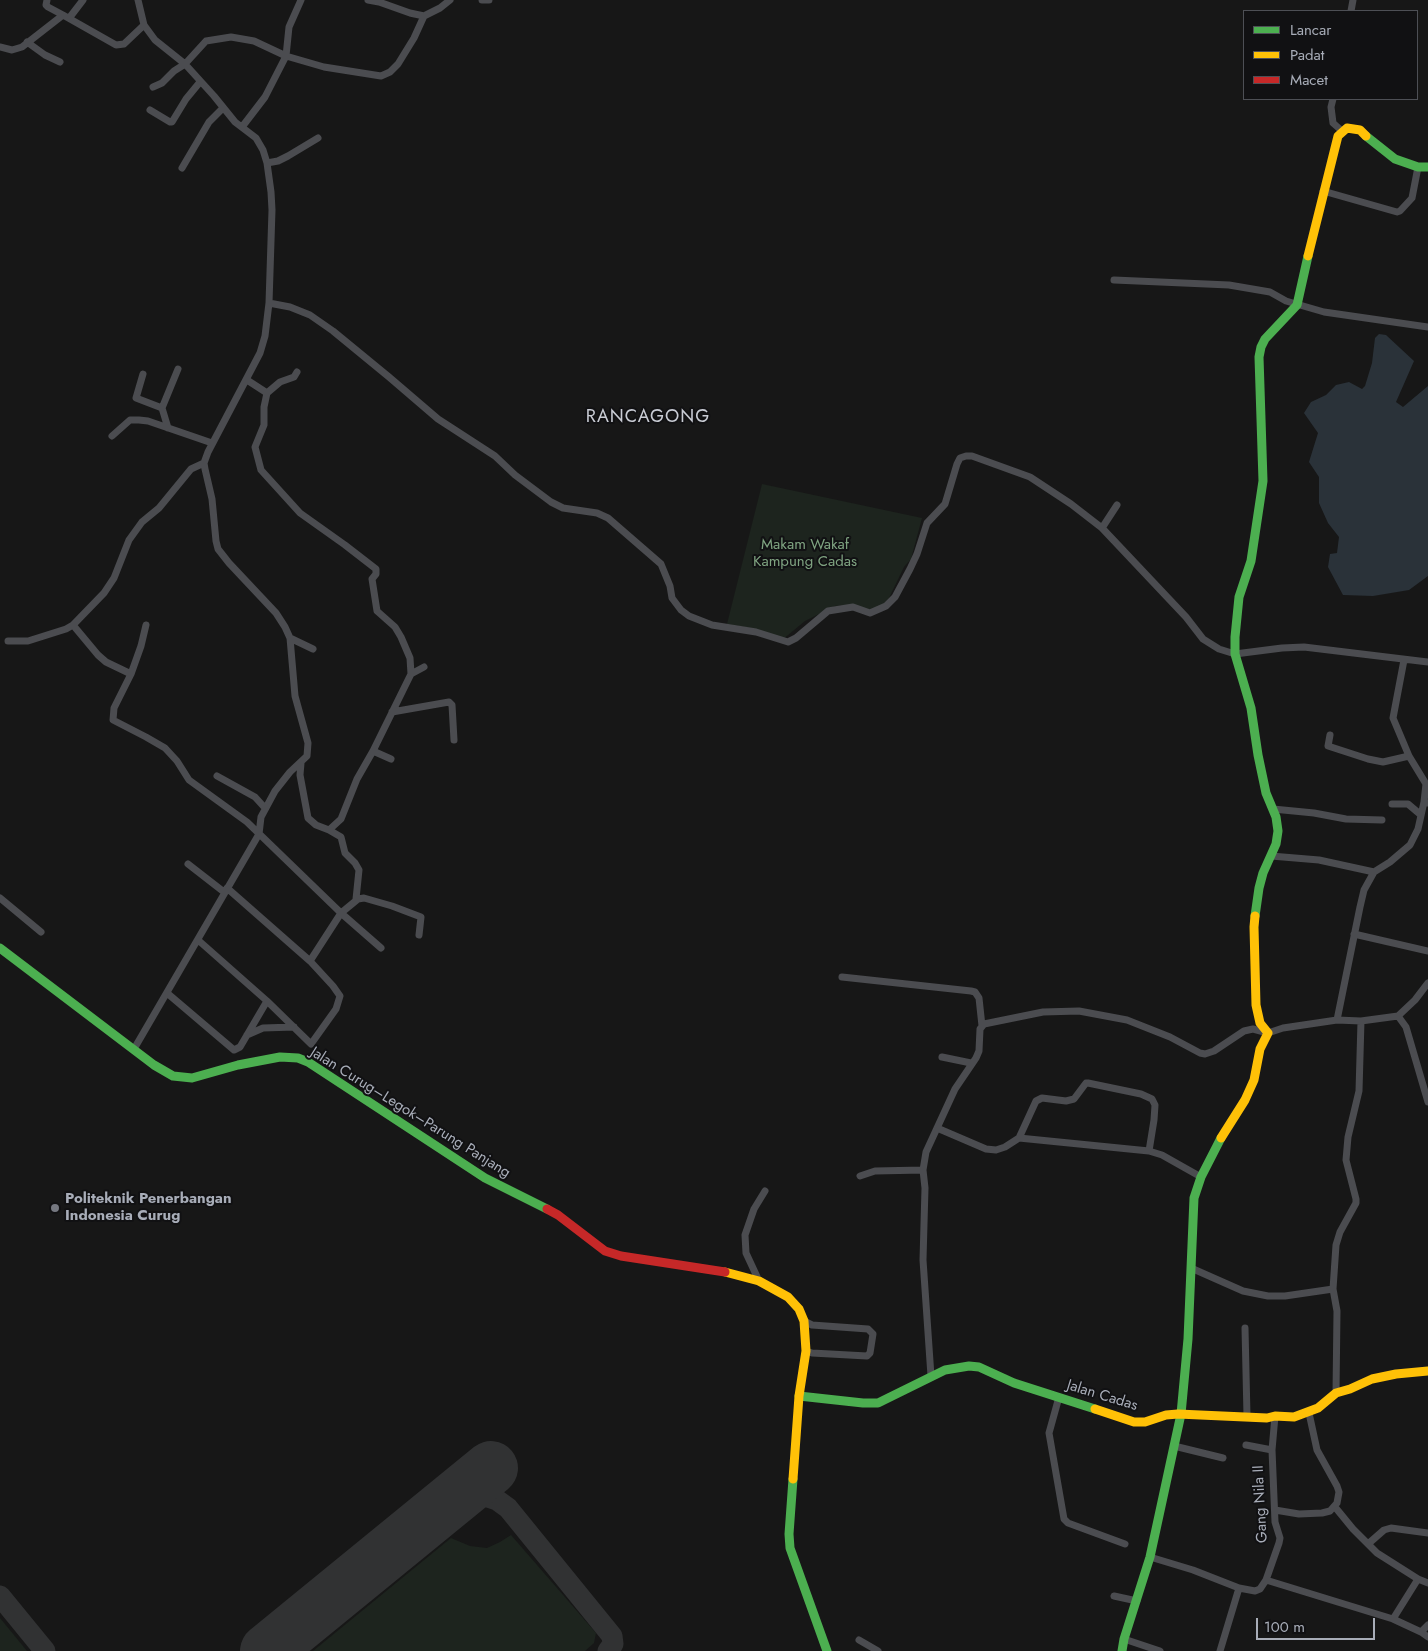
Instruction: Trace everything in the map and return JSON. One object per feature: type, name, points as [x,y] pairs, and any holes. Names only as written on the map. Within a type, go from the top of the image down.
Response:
[{"type":"street","points":[[47,0],[46,5],[48,8],[66,16],[116,45],[124,44],[144,25]]},
{"type":"street","points":[[0,47],[7,50],[16,49],[66,16],[83,0]]},
{"type":"street","points":[[134,1049],[259,834],[261,817],[265,808],[283,779],[307,756],[308,743],[295,696],[290,638],[285,626],[276,614],[218,549],[214,512],[204,463],[212,443],[260,353],[267,329],[270,302],[272,210],[267,163],[256,138],[235,122],[185,64],[156,40],[144,25],[138,0]]},
{"type":"street","points":[[242,126],[264,97],[286,56],[289,27],[301,0]]},
{"type":"street","points":[[368,0],[424,16],[440,8],[450,0]]},
{"type":"street","points":[[482,0],[489,0]]},
{"type":"street","points":[[153,87],[162,83],[174,71],[185,64],[206,41],[231,37],[254,41],[286,56],[324,67],[381,76],[390,72],[398,64],[414,38],[424,16]]},
{"type":"street","points":[[27,42],[33,48],[60,62]]},
{"type":"street","points":[[150,110],[172,122],[186,98],[200,82]]},
{"type":"street","points":[[1333,100],[1331,107],[1333,123],[1342,131]]},
{"type":"street","points":[[182,168],[209,122],[223,108]]},
{"type":"street","points":[[1268,1033],[1260,1023],[1256,1005],[1254,927],[1259,888],[1263,873],[1276,844],[1278,831],[1276,817],[1266,793],[1251,708],[1235,654],[1239,597],[1251,561],[1263,481],[1260,352],[1265,338],[1297,305],[1335,143],[1342,131],[1347,128],[1360,130],[1386,154],[1395,159],[1418,167],[1428,167]]},
{"type":"street","points":[[267,163],[278,161],[318,138]]},
{"type":"street","points":[[1323,191],[1400,211],[1412,198],[1418,167]]},
{"type":"street","points":[[1114,280],[1228,285],[1270,292],[1297,305],[1344,316],[1428,327]]},
{"type":"street","points":[[270,302],[310,315],[389,377],[438,419],[496,456],[516,475],[551,502],[563,508],[597,513],[608,518],[662,564],[672,598],[681,610],[689,616],[712,625],[756,632],[788,642],[796,638],[828,611],[853,607],[870,613],[886,606],[895,596],[910,569],[927,523],[945,504],[960,458],[972,456],[1030,478],[1071,504],[1102,528],[1186,617],[1203,639],[1219,649],[1235,654],[1282,648],[1304,648],[1428,662]]},
{"type":"street","points":[[168,428],[162,408],[178,368]]},
{"type":"street","points":[[297,372],[294,377],[280,382],[267,393],[264,407],[264,425],[255,447],[261,470],[300,513],[376,569],[372,579],[378,610],[395,627],[410,658],[410,674],[373,751],[357,778],[341,819],[329,830]]},
{"type":"street","points":[[143,374],[136,398],[162,408]]},
{"type":"street","points":[[247,380],[267,393]]},
{"type":"street","points":[[112,436],[124,424],[133,420],[148,421],[212,443]]},
{"type":"street","points":[[8,642],[28,641],[73,625],[109,586],[129,540],[142,522],[159,508],[191,469],[204,463]]},
{"type":"street","points":[[1102,528],[1117,505]]},
{"type":"street","points":[[73,625],[106,662],[131,674]]},
{"type":"street","points":[[146,625],[131,674],[114,708],[113,720],[165,748],[177,761],[189,780],[247,822],[341,913],[381,948]]},
{"type":"street","points":[[290,638],[313,649]]},
{"type":"street","points":[[1337,1020],[1364,890],[1374,872],[1390,862],[1410,845],[1418,829],[1426,802],[1426,784],[1408,756],[1393,718],[1404,660]]},
{"type":"street","points":[[410,674],[424,667]]},
{"type":"street","points":[[392,712],[449,702],[452,705],[454,740]]},
{"type":"street","points":[[1330,735],[1328,746],[1368,759],[1383,762],[1408,756]]},
{"type":"street","points":[[373,751],[391,759]]},
{"type":"street","points":[[301,763],[300,775],[308,818],[316,825],[340,837],[345,853],[359,870],[356,899]]},
{"type":"street","points":[[217,776],[255,796],[265,808]]},
{"type":"street","points":[[1392,804],[1408,804],[1421,815]]},
{"type":"street","points":[[1273,809],[1314,812],[1346,819],[1382,820]]},
{"type":"street","points":[[1271,856],[1319,860],[1374,872]]},
{"type":"street","points":[[188,864],[226,890],[310,961],[338,992],[340,1000],[336,1009],[311,1048],[294,1027],[266,1000],[198,940]]},
{"type":"street","points":[[0,898],[41,932]]},
{"type":"street","points":[[310,961],[341,913],[356,899],[364,898],[420,917],[419,935]]},
{"type":"street","points":[[1354,934],[1428,952]]},
{"type":"street","name":"Jalan Curug–Legok–Parung Panjang","points":[[0,948],[166,1072],[184,1078],[201,1076],[271,1058],[289,1057],[308,1062],[484,1178],[558,1215],[605,1251],[621,1256],[728,1272],[759,1281],[788,1297],[799,1309],[804,1321],[806,1351],[799,1396],[789,1534],[790,1548],[827,1651]]},
{"type":"street","points":[[842,977],[971,991],[975,992],[980,998],[982,1026],[979,1050],[976,1058],[955,1089],[926,1152],[923,1170],[925,1188],[923,1260],[931,1376]]},
{"type":"street","points":[[982,1026],[988,1023],[1043,1012],[1079,1011],[1127,1020],[1170,1037],[1205,1054],[1214,1051],[1244,1031],[1253,1029],[1268,1033],[1283,1028],[1337,1020],[1361,1020],[1398,1016],[1415,1000],[1428,983]]},
{"type":"street","points":[[167,993],[234,1050],[240,1047],[266,1000]]},
{"type":"street","points":[[1398,1016],[1406,1027],[1428,1100]]},
{"type":"street","points":[[1336,1393],[1338,1319],[1334,1289],[1336,1245],[1340,1232],[1356,1203],[1347,1165],[1346,1148],[1359,1091],[1361,1020]]},
{"type":"street","points":[[247,1035],[263,1028],[294,1027]]},
{"type":"street","points":[[1122,1651],[1124,1639],[1150,1557],[1180,1414],[1188,1339],[1194,1198],[1201,1177],[1224,1131],[1245,1100],[1254,1080],[1260,1049],[1268,1033]]},
{"type":"street","points":[[942,1057],[971,1063]]},
{"type":"street","points":[[937,1128],[986,1149],[996,1150],[1005,1147],[1019,1138],[1036,1101],[1042,1098],[1074,1099],[1086,1083],[1088,1083],[1141,1094],[1152,1099],[1155,1105],[1149,1151]]},
{"type":"street","points":[[1019,1138],[1149,1151],[1162,1155],[1201,1177]]},
{"type":"street","points":[[860,1176],[875,1171],[923,1170]]},
{"type":"street","points":[[759,1281],[746,1253],[746,1235],[754,1209],[765,1190]]},
{"type":"street","points":[[1191,1268],[1243,1291],[1268,1296],[1284,1296],[1334,1289]]},
{"type":"street","points":[[804,1321],[812,1325],[868,1329],[873,1334],[870,1353],[864,1356],[806,1351]]},
{"type":"street","points":[[1245,1328],[1247,1416]]},
{"type":"street","name":"Jalan Cadas","points":[[799,1396],[878,1403],[931,1376],[958,1366],[979,1367],[1014,1383],[1134,1422],[1145,1422],[1166,1415],[1180,1414],[1267,1418],[1276,1416],[1294,1417],[1309,1413],[1326,1403],[1336,1393],[1382,1376],[1428,1371]]},
{"type":"street","points":[[1059,1397],[1050,1433],[1064,1519],[1068,1523],[1125,1544]]},
{"type":"street","points":[[1275,1510],[1299,1514],[1322,1513],[1330,1511],[1335,1507],[1338,1498],[1337,1486],[1317,1450],[1309,1413]]},
{"type":"street","name":"Gang Nila II","points":[[1266,1580],[1280,1540],[1276,1527],[1272,1450],[1276,1416]]},
{"type":"street","points":[[1246,1445],[1272,1450]]},
{"type":"street","points":[[1174,1446],[1223,1458]]},
{"type":"street","points":[[1335,1507],[1352,1529],[1383,1558],[1428,1583]]},
{"type":"street","points":[[1368,1544],[1384,1530],[1391,1528],[1428,1533]]},
{"type":"street","points":[[1150,1557],[1193,1570],[1239,1588],[1258,1591],[1266,1580],[1393,1619],[1428,1637]]},
{"type":"street","points":[[1393,1619],[1418,1579]]},
{"type":"street","points":[[1220,1651],[1239,1588]]},
{"type":"street","points":[[1114,1596],[1137,1601]]},
{"type":"street","points":[[1421,1632],[1428,1625]]},
{"type":"street","points":[[1124,1639],[1160,1651]]},
{"type":"street","points":[[858,1640],[878,1651]]},
{"type":"green space","name":"Makam Wakaf Kampung Cadas","points":[[762,484],[922,518],[911,559],[904,567],[889,598],[881,607],[869,610],[847,605],[835,606],[805,621],[782,640],[751,628],[727,624]]},
{"type":"green space","points":[[511,1535],[596,1633],[594,1643],[585,1651],[313,1651],[451,1538],[470,1546],[487,1548]]},
{"type":"green space","points":[[0,1618],[27,1651],[0,1651]]},
{"type":"shaded area","points":[[1379,334],[1386,335],[1414,361],[1396,402],[1403,407],[1428,386],[1428,576],[1409,590],[1373,596],[1343,595],[1328,567],[1330,554],[1337,553],[1339,537],[1328,523],[1319,503],[1319,477],[1309,462],[1318,433],[1304,413],[1311,402],[1326,395],[1336,385],[1349,382],[1362,389],[1365,386],[1372,363],[1375,338]]},
{"type":"taxiway","points":[[453,1499],[471,1494],[485,1496],[497,1500],[508,1508],[612,1636],[613,1644],[608,1651]]},
{"type":"taxiway","points":[[0,1596],[45,1651]]},
{"type":"runway","points":[[267,1651],[491,1468]]},
{"type":"traffic: fast","points":[[1366,136],[1395,159],[1418,167],[1428,167]]},
{"type":"traffic: fast","points":[[1255,916],[1263,873],[1276,844],[1278,831],[1276,817],[1266,793],[1251,708],[1235,654],[1235,637],[1239,597],[1251,561],[1263,481],[1259,357],[1265,339],[1297,305],[1308,256]]},
{"type":"traffic: fast","points":[[0,948],[154,1065],[173,1076],[192,1078],[238,1065],[280,1057],[298,1058],[308,1062],[485,1178],[547,1209]]},
{"type":"traffic: fast","points":[[1122,1651],[1124,1639],[1150,1557],[1181,1414],[1188,1339],[1194,1198],[1201,1177],[1221,1138]]},
{"type":"traffic: fast","points":[[799,1396],[878,1403],[945,1370],[969,1366],[979,1367],[1014,1383],[1095,1409]]},
{"type":"traffic: fast","points":[[793,1479],[789,1534],[790,1548],[827,1651]]},
{"type":"traffic: slow","points":[[1308,256],[1338,136],[1347,128],[1360,130],[1366,136]]},
{"type":"traffic: slow","points":[[1221,1138],[1245,1100],[1254,1080],[1260,1049],[1268,1033],[1260,1023],[1256,1005],[1255,916]]},
{"type":"traffic: slow","points":[[725,1272],[759,1281],[788,1297],[799,1309],[804,1321],[806,1351],[799,1396],[793,1479]]},
{"type":"traffic: slow","points":[[1095,1409],[1134,1422],[1145,1422],[1166,1415],[1178,1414],[1267,1418],[1275,1416],[1294,1417],[1318,1408],[1336,1393],[1372,1379],[1396,1374],[1428,1371]]},
{"type":"traffic: jam","points":[[547,1209],[558,1215],[605,1251],[621,1256],[725,1272]]},
{"type":"place","name":"Politeknik Penerbangan Indonesia Curug","points":[[55,1208]]},
{"type":"district","name":"RANCAGONG","points":[[648,418]]}]
